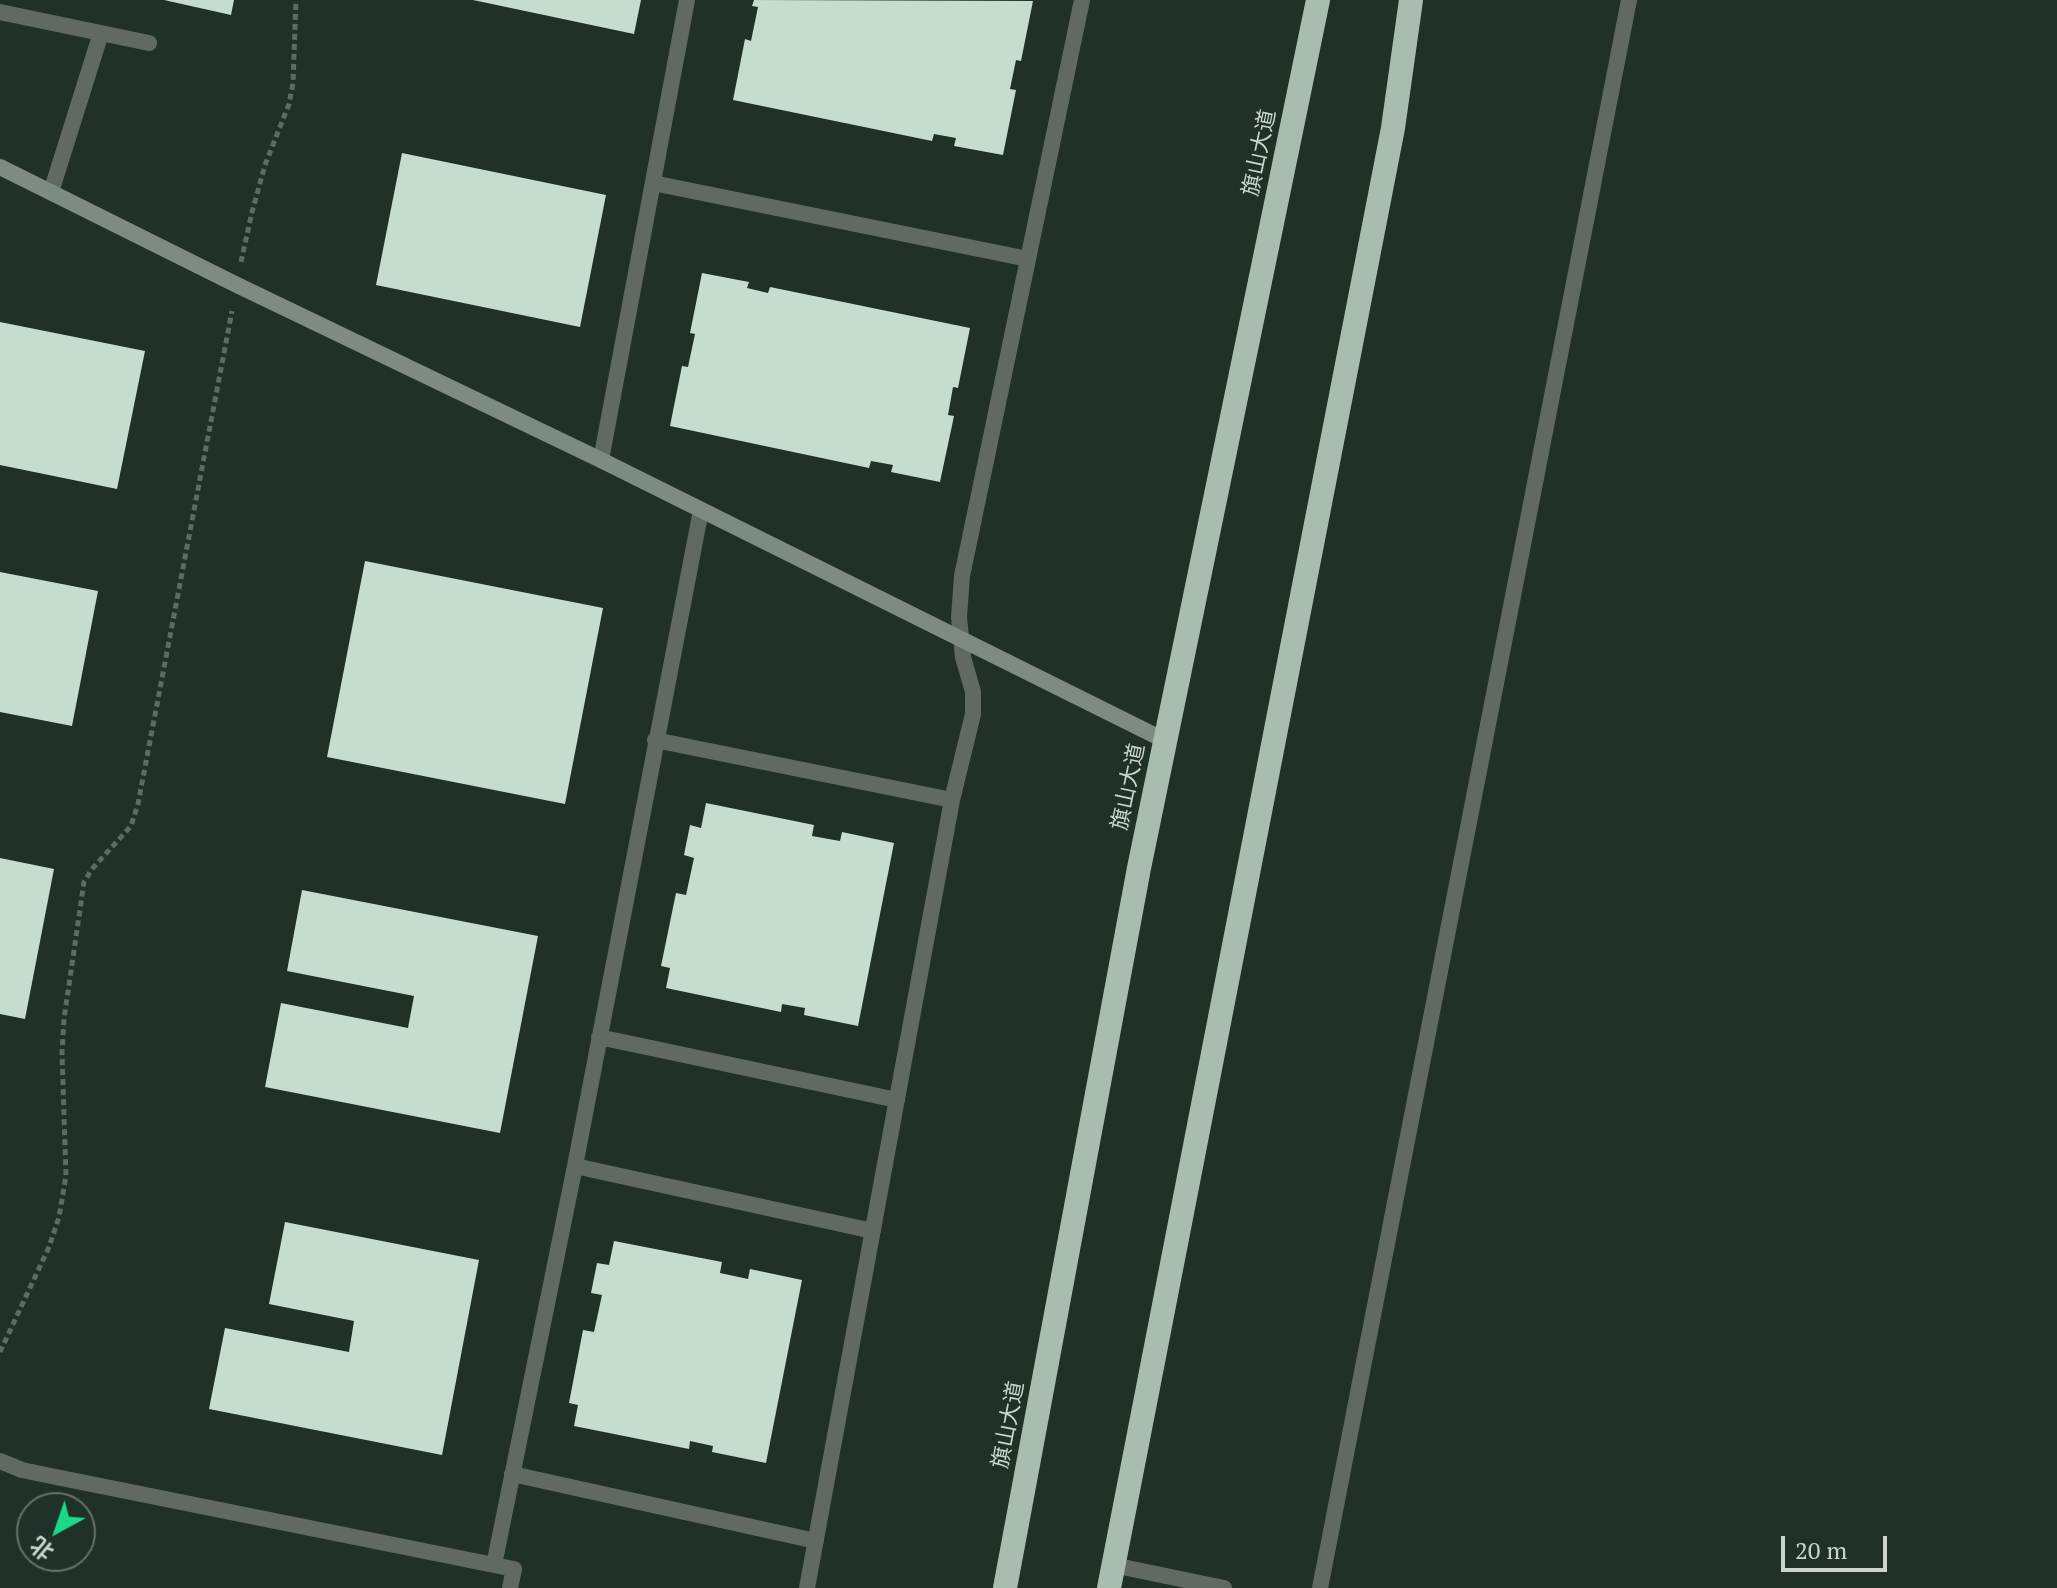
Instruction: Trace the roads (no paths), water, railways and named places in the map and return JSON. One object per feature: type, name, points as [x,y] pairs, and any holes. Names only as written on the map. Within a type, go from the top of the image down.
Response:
[{"type":"highway","name":"旗山大道","points":[[1005,1588],[1136,884],[1318,0]]},
{"type":"highway","points":[[1111,1576],[1393,128],[1411,0]]},
{"type":"street","points":[[0,167],[601,460],[1166,741]]},
{"type":"lane","points":[[601,460],[687,0]]},
{"type":"lane","points":[[807,1588],[952,800],[973,714],[973,692],[959,617],[962,576],[1082,0]]},
{"type":"lane","points":[[1320,1588],[1629,0]]},
{"type":"lane","points":[[0,12],[149,43]]},
{"type":"lane","points":[[51,192],[101,33]]},
{"type":"lane","points":[[653,183],[1028,259]]},
{"type":"lane","points":[[494,1565],[575,1166],[701,510]]},
{"type":"lane","points":[[655,740],[952,800]]},
{"type":"lane","points":[[599,1037],[897,1100]]},
{"type":"lane","points":[[575,1166],[873,1231]]},
{"type":"lane","points":[[0,1461],[22,1470],[514,1569],[510,1588]]},
{"type":"lane","points":[[512,1474],[816,1541]]},
{"type":"lane","points":[[1111,1576],[1224,1588]]}]
